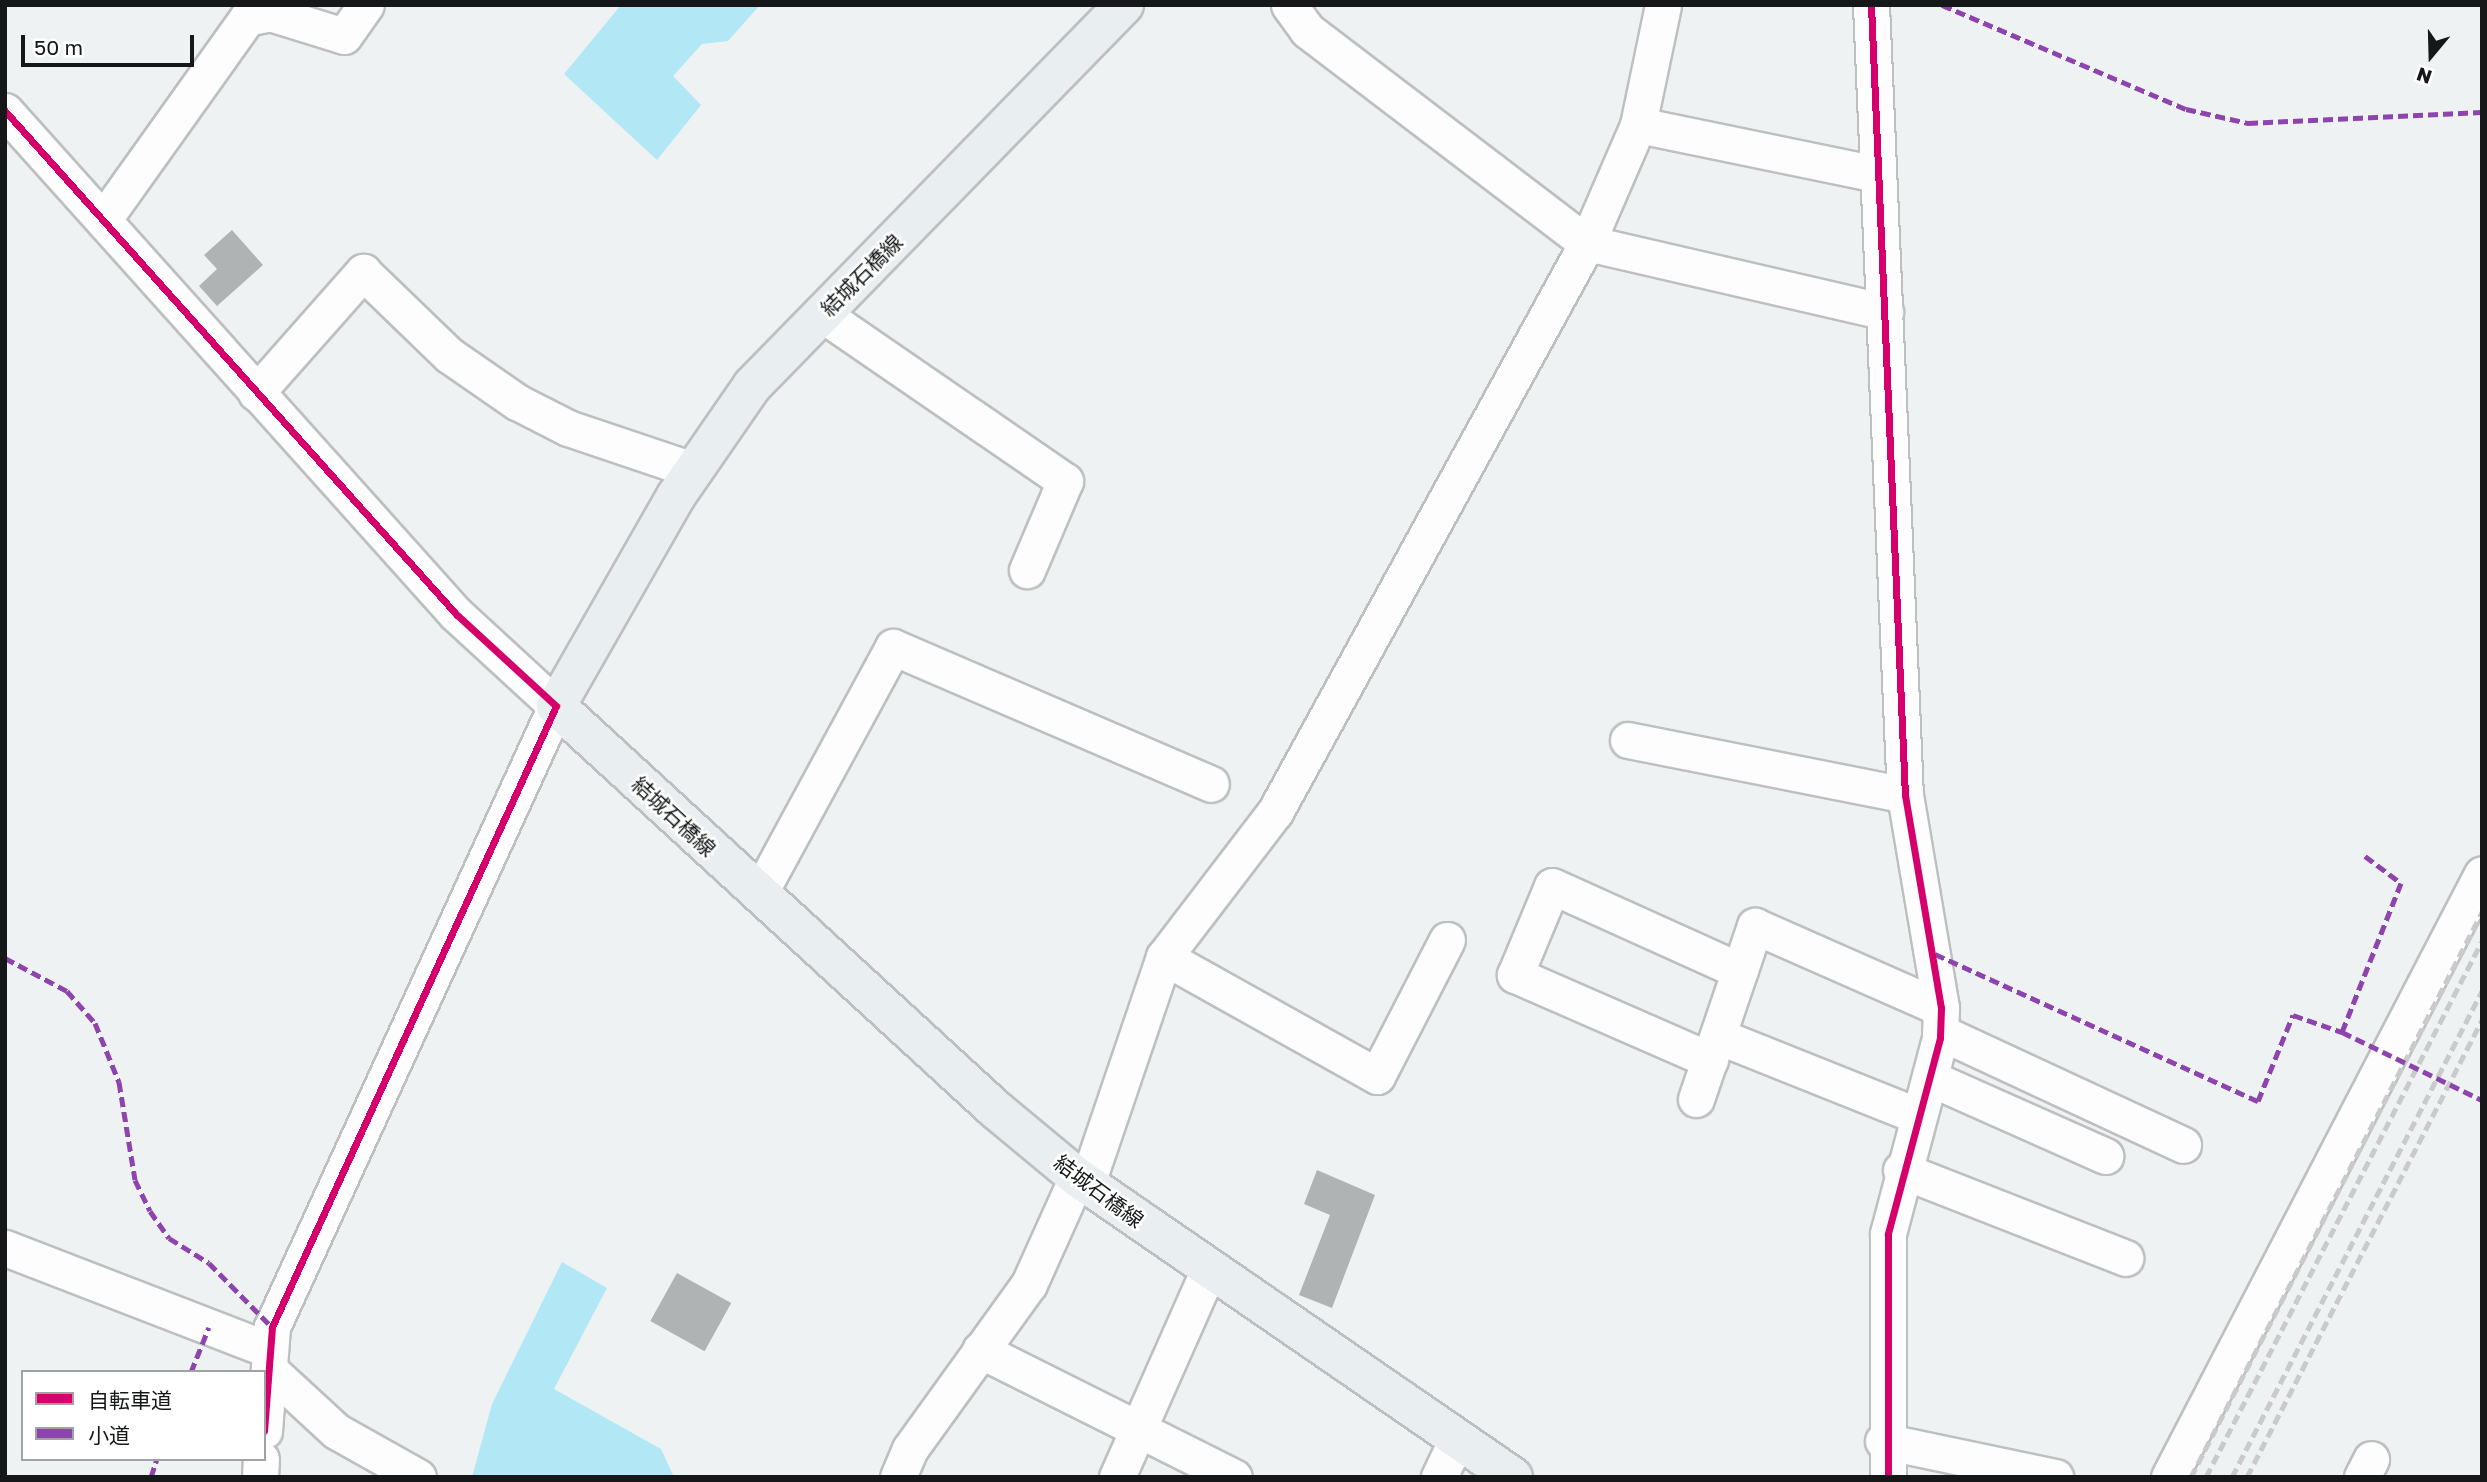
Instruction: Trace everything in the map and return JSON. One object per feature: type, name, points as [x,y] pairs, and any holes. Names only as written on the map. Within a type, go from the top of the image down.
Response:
[{"type":"main road","name":"結城石橋線","points":[[1124,5],[752,386],[693,470],[556,706],[759,894],[1082,1180],[1208,1272],[1513,1477]]},
{"type":"street","points":[[103,220],[247,18],[270,13],[344,36],[366,5]]},
{"type":"street","points":[[1289,5],[1307,30],[1587,243],[1885,312]]},
{"type":"street","points":[[898,1477],[980,1350],[1029,1284],[1082,1180],[1164,957],[1275,812],[1587,243],[1639,125],[1663,5]]},
{"type":"street","points":[[1871,5],[1905,795],[1940,1020],[1930,1078],[1901,1170],[1888,1234],[1883,1441],[1888,1477]]},
{"type":"street","points":[[5,111],[456,614],[556,706],[272,1326],[266,1408]]},
{"type":"street","points":[[1639,125],[1877,174]]},
{"type":"street","points":[[256,393],[363,272],[449,355],[517,402],[568,428],[693,470]]},
{"type":"street","points":[[822,314],[1065,481],[1027,570]]},
{"type":"street","points":[[759,894],[893,647],[1211,784]]},
{"type":"street","points":[[1628,740],[1905,795]]},
{"type":"street","points":[[2169,1477],[2482,874]]},
{"type":"street","points":[[1740,971],[1552,886],[1515,975],[1714,1048],[1918,1116]]},
{"type":"street","points":[[1696,1099],[1755,926],[2183,1144]]},
{"type":"street","points":[[1164,957],[1377,1076],[1447,940]]},
{"type":"street","points":[[1930,1078],[2105,1156]]},
{"type":"street","points":[[1901,1170],[2125,1258]]},
{"type":"street","points":[[5,1248],[270,1361],[336,1431],[418,1477]]},
{"type":"street","points":[[1117,1477],[1136,1428],[1208,1272]]},
{"type":"street","points":[[980,1350],[1234,1477]]},
{"type":"street","points":[[1439,1477],[1457,1439]]},
{"type":"street","points":[[1883,1441],[2055,1477]]},
{"type":"shaded area","points":[[621,5],[760,5],[728,41],[702,44],[673,76],[701,105],[657,160],[564,74]]},
{"type":"shaded area","points":[[562,1262],[607,1288],[554,1389],[661,1449],[674,1477],[472,1477],[492,1404]]},
{"type":"building","points":[[232,230],[263,265],[217,306],[199,286],[217,269],[204,255]]},
{"type":"building","points":[[1317,1170],[1375,1195],[1332,1308],[1299,1295],[1330,1215],[1304,1204]]},
{"type":"building","points":[[677,1273],[731,1303],[705,1351],[650,1321]]},
{"type":"railway","points":[[2191,1477],[2482,912]]},
{"type":"railway","points":[[2206,1477],[2482,941]]},
{"type":"railway","points":[[2232,1477],[2482,991]]},
{"type":"railway","points":[[2247,1477],[2482,1020]]},
{"type":"marked path","points":[[1942,5],[2186,109],[2248,123],[2482,112]]},
{"type":"marked path","points":[[2365,856],[2401,883],[2342,1032],[2482,1100]]},
{"type":"marked path","points":[[1935,954],[2258,1101],[2293,1015],[2342,1032]]},
{"type":"marked path","points":[[5,958],[67,991],[95,1023],[119,1082],[135,1180],[150,1211],[169,1238],[209,1263],[272,1327]]},
{"type":"marked path","points":[[192,1370],[209,1327]]},
{"type":"marked path","points":[[151,1477],[156,1461]]},
{"type":"cycle path","points":[[1871,5],[1905,795],[1941,1008],[1940,1038],[1888,1234],[1888,1477]]},
{"type":"cycle path","points":[[5,111],[456,614],[556,706],[272,1327],[266,1405]]}]
